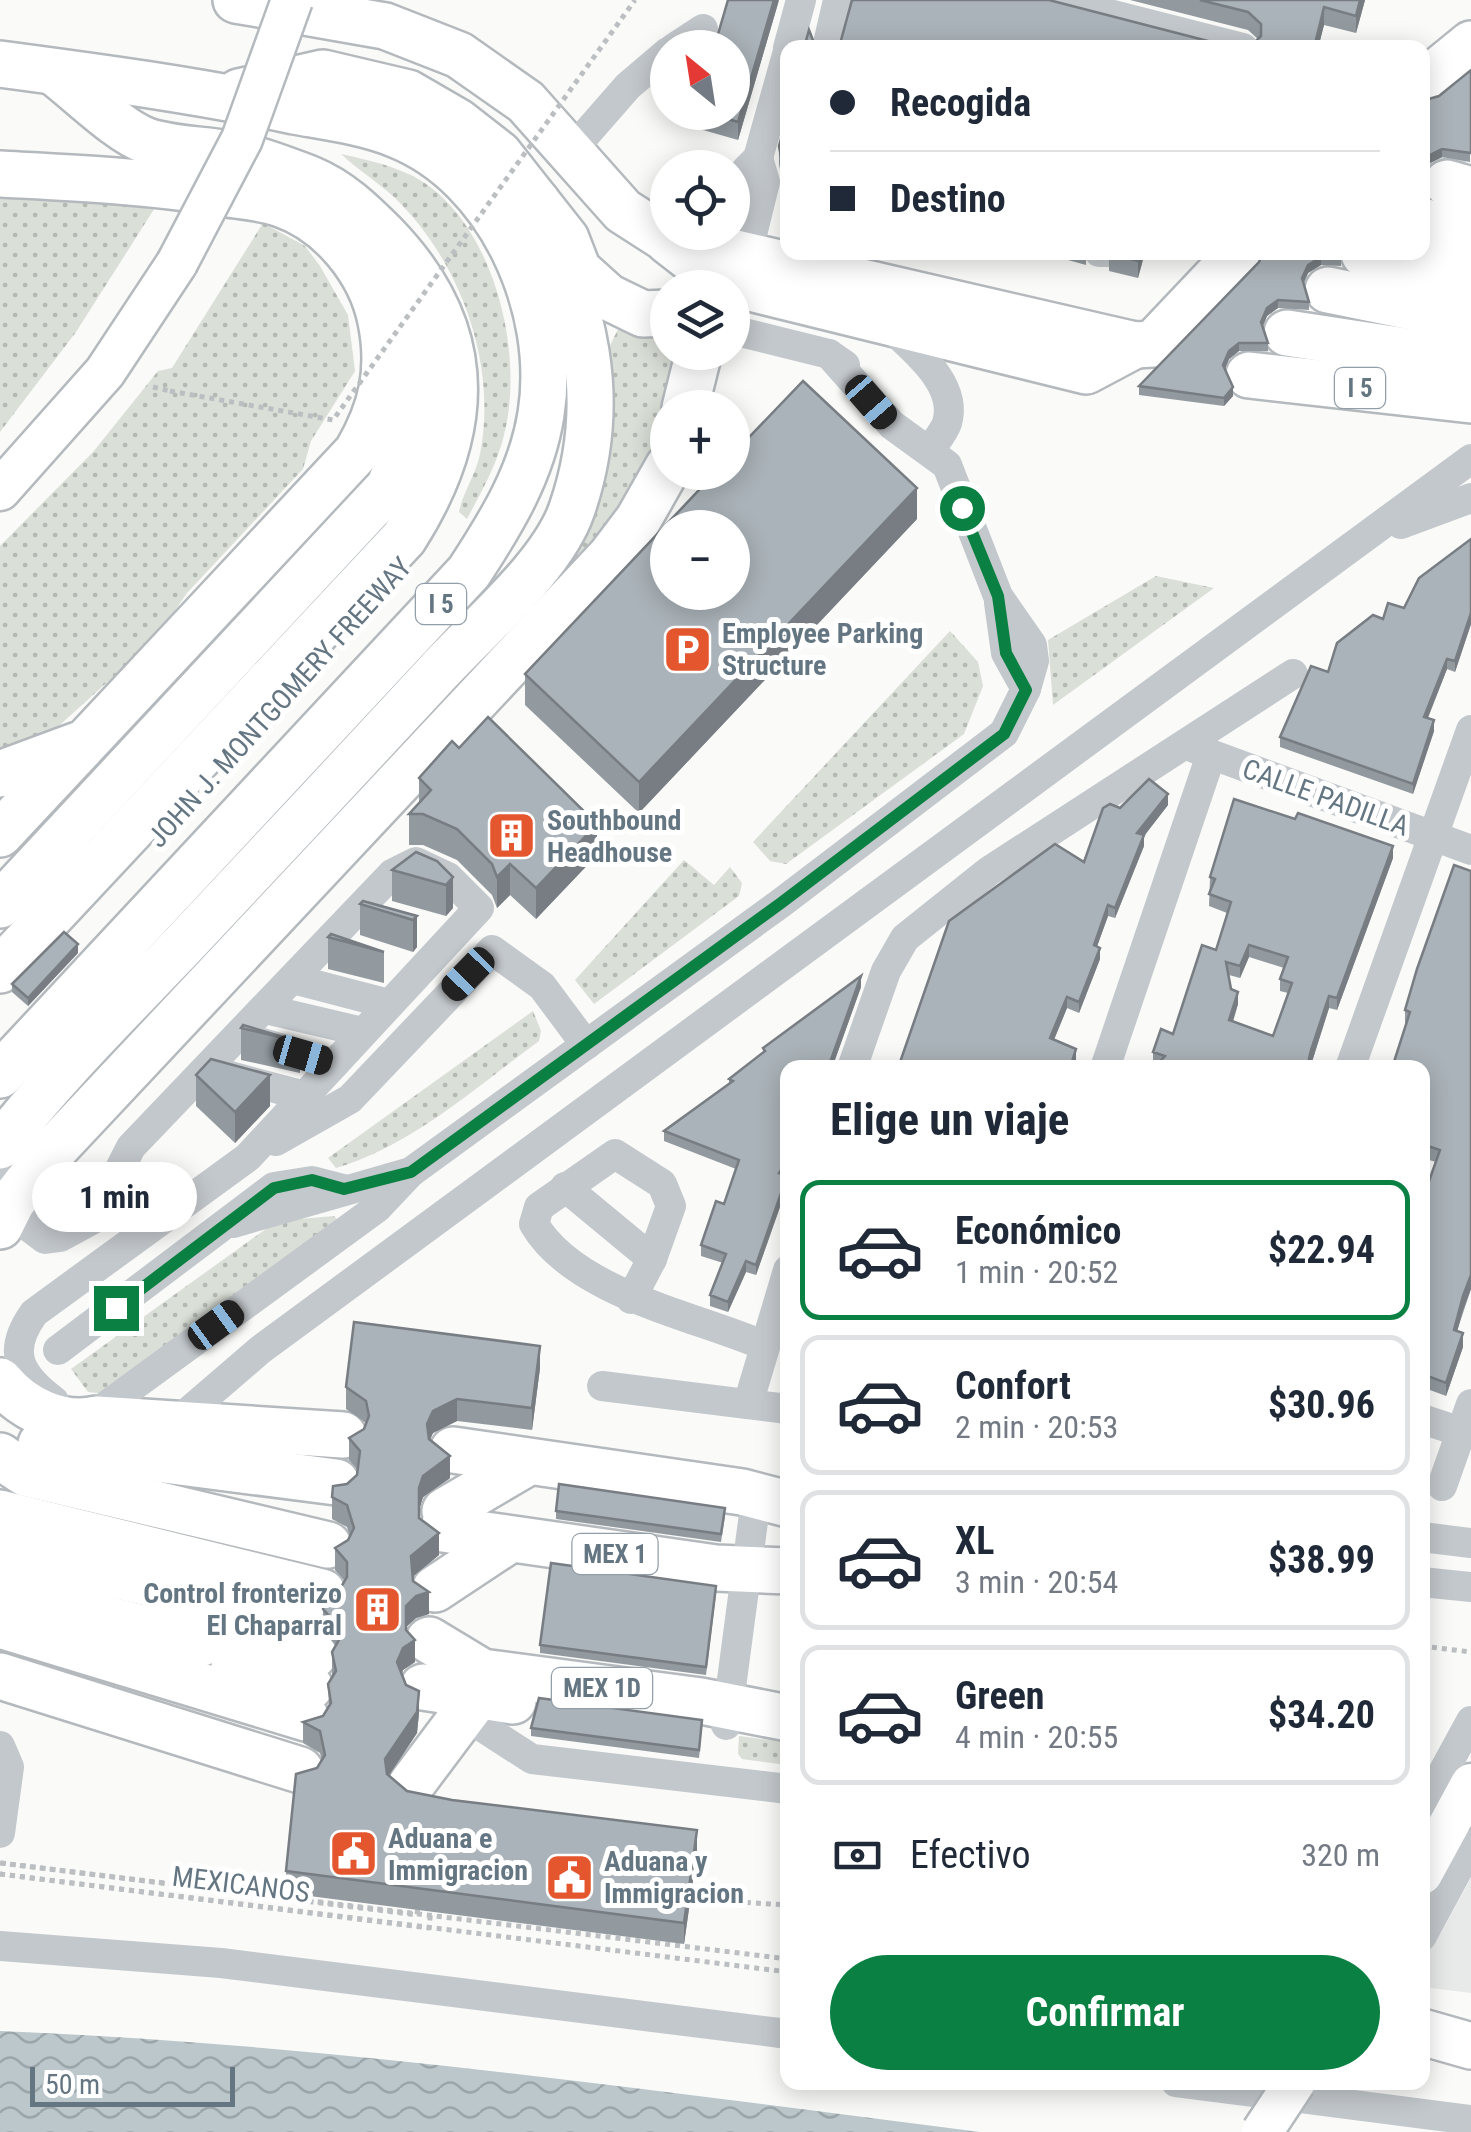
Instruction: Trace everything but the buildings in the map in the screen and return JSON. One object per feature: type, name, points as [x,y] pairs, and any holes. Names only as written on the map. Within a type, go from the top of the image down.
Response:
[{"type":"highway","points":[[236,0],[385,26],[459,54],[526,102],[624,210],[662,236],[735,256],[884,321],[1086,371],[1203,305]]},
{"type":"highway","name":"JOHN J. MONTGOMERY FREEWAY","points":[[0,64],[53,71],[144,140],[246,157],[283,170],[322,167],[356,187],[391,214],[426,252],[445,289],[464,342],[469,390],[468,445],[450,501],[432,532],[368,611],[0,1000]]},
{"type":"highway","name":"I 5","points":[[0,1075],[469,572],[514,497],[534,446],[544,369],[539,323],[502,228],[467,184],[436,157],[397,135],[308,114],[223,96],[53,71]]},
{"type":"highway","points":[[223,96],[323,73],[408,93],[458,122],[499,154],[566,240],[578,270],[608,297],[643,314],[650,313]]},
{"type":"highway","name":"I 5","points":[[308,114],[404,119],[441,140],[480,173],[513,217],[534,259],[556,332],[564,457],[545,519],[500,605]]},
{"type":"highway","name":"I 5","points":[[0,1040],[475,532],[518,450],[526,408],[523,328],[512,288],[488,234],[459,196],[429,170],[308,114]]},
{"type":"highway","name":"I 5","points":[[0,970],[404,538],[434,490],[449,446],[454,380],[448,334],[430,288],[394,245],[338,195],[283,170]]},
{"type":"highway","name":"I 5","points":[[0,905],[389,486],[411,434],[421,365],[398,298],[374,253],[354,229],[307,195],[283,170]]},
{"type":"highway","points":[[0,174],[155,182],[281,204],[341,244],[362,272],[378,306],[385,342],[384,388],[376,420],[357,452],[0,834]]},
{"type":"highway","points":[[1454,191],[1471,233]]},
{"type":"highway","name":"I 5","points":[[0,1146],[70,1063],[561,538],[582,474],[592,413],[588,344],[574,292],[536,202]]},
{"type":"highway","name":"I 5","points":[[0,936],[402,505],[432,436],[438,391],[432,341],[394,245]]},
{"type":"highway","points":[[1430,246],[1471,257]]},
{"type":"highway","points":[[735,256],[1203,305]]},
{"type":"highway","points":[[849,260],[1099,320],[1203,305]]},
{"type":"highway","points":[[1307,313],[1471,277]]},
{"type":"highway","name":"I 5","points":[[0,870],[375,466],[394,430],[402,399],[398,298]]},
{"type":"highway","points":[[1307,313],[1471,298]]},
{"type":"highway","points":[[1307,313],[1471,319]]},
{"type":"highway","points":[[1307,313],[1471,340]]},
{"type":"highway","name":"I 5","points":[[1307,313],[1471,361]]},
{"type":"highway","name":"I 5","points":[[1307,313],[1471,382]]},
{"type":"highway","name":"I 5","points":[[1307,313],[1471,400]]},
{"type":"highway","name":"I 5","points":[[0,1110],[46,1055],[485,584],[529,510],[561,414]]},
{"type":"highway","name":"I 5","points":[[2,1194],[36,1135],[500,640],[561,609],[638,520],[655,490]]},
{"type":"highway","points":[[0,774],[84,743]]},
{"type":"highway","points":[[0,1380],[36,1412],[33,1455]]},
{"type":"highway","points":[[33,1455],[182,1419],[321,1600]]},
{"type":"highway","points":[[33,1455],[321,1600]]},
{"type":"highway","points":[[33,1455],[321,1600]]},
{"type":"highway","points":[[33,1455],[321,1600]]},
{"type":"highway","points":[[525,1464],[780,1498]]},
{"type":"highway","points":[[440,1639],[525,1464]]},
{"type":"highway","points":[[440,1639],[525,1464]]},
{"type":"highway","points":[[0,1530],[321,1600]]},
{"type":"highway","points":[[440,1639],[509,1540]]},
{"type":"highway","name":"MEX 1","points":[[440,1639],[509,1540],[767,1570]]},
{"type":"highway","points":[[0,1548],[321,1600]]},
{"type":"highway","points":[[0,1564],[321,1600]]},
{"type":"highway","points":[[0,1578],[321,1600]]},
{"type":"highway","points":[[0,1592],[321,1600]]},
{"type":"highway","points":[[0,1607],[321,1600]]},
{"type":"highway","points":[[0,1616],[321,1600]]},
{"type":"highway","points":[[0,1624],[321,1600]]},
{"type":"highway","points":[[0,1638],[321,1600]]},
{"type":"highway","points":[[0,1656],[321,1600]]},
{"type":"highway","points":[[0,1676],[321,1600]]},
{"type":"highway","name":"MEX 1D","points":[[440,1639],[701,1701],[727,1718]]},
{"type":"highway","points":[[727,1718],[780,1717]]},
{"type":"highway","points":[[1430,2010],[1471,2016]]},
{"type":"highway","points":[[1430,2034],[1471,2046]]},
{"type":"main road","points":[[0,490],[84,398],[178,263],[242,139],[292,0]]},
{"type":"main road","points":[[1430,1859],[1471,1784]]},
{"type":"main road","points":[[1262,2132],[1290,2090]]},
{"type":"street","points":[[790,40],[801,0]]},
{"type":"street","points":[[829,40],[838,0]]},
{"type":"street","points":[[1054,0],[1212,40]]},
{"type":"street","points":[[572,150],[628,86],[650,67]]},
{"type":"street","points":[[735,256],[765,182],[758,158],[780,78]]},
{"type":"street","points":[[884,321],[934,370],[944,391],[948,421],[930,450]]},
{"type":"street","points":[[33,1455],[377,1208],[411,1172],[1004,734],[1026,690],[1034,661],[1032,645],[998,596],[947,465],[930,450],[898,402],[829,354],[750,334]]},
{"type":"street","points":[[182,1419],[276,1338],[1471,459]]},
{"type":"street","points":[[1370,536],[1471,498]]},
{"type":"street","points":[[855,1060],[886,971],[905,938],[989,871],[1293,674]]},
{"type":"street","points":[[1353,1060],[1471,730]]},
{"type":"street","name":"CALLE PADILLA","points":[[1182,744],[1471,850]]},
{"type":"street","points":[[1108,1060],[1211,755]]},
{"type":"street","points":[[2,1194],[34,1234],[45,1239],[82,1227],[103,1206],[131,1147],[392,874],[416,862],[448,877],[478,908],[248,1157]]},
{"type":"street","points":[[357,910],[452,937]]},
{"type":"street","points":[[326,944],[419,973]]},
{"type":"street","points":[[33,1455],[55,1401],[27,1382],[19,1354],[22,1331],[34,1313],[248,1157],[350,1098],[492,950],[542,986],[586,1045]]},
{"type":"street","points":[[293,979],[389,1004]]},
{"type":"street","points":[[265,1009],[364,1032]]},
{"type":"street","points":[[240,1036],[334,1064]]},
{"type":"street","points":[[208,1070],[305,1096]]},
{"type":"street","points":[[631,1299],[652,1259],[671,1206],[662,1184],[615,1154],[539,1208],[534,1224],[545,1243],[631,1299],[765,1346]]},
{"type":"street","points":[[58,1350],[232,1222],[411,1172]]},
{"type":"street","points":[[566,1187],[652,1259]]},
{"type":"street","points":[[748,1404],[780,1296]]},
{"type":"street","points":[[602,1386],[780,1408]]},
{"type":"street","points":[[1430,1419],[1466,1418],[1445,1486]]},
{"type":"street","points":[[727,1718],[767,1570],[754,1514],[780,1500]]},
{"type":"street","points":[[1430,1538],[1471,1543]]},
{"type":"street","points":[[1430,1583],[1471,1587]]},
{"type":"street","points":[[440,1639],[532,1759],[780,1788]]},
{"type":"street","points":[[1430,1795],[1471,1721]]},
{"type":"street","points":[[0,1746],[9,1767],[0,1833]]},
{"type":"street","points":[[1430,1921],[1471,1845]]},
{"type":"street","points":[[0,1946],[220,1963],[780,2033]]},
{"type":"street","points":[[1238,2090],[1471,2120]]},
{"type":"path","points":[[154,388],[333,420],[635,0]]},
{"type":"path","points":[[1430,1647],[1471,1652]]},
{"type":"path","points":[[0,1863],[417,1915],[419,1896]]},
{"type":"path","points":[[0,1863],[780,1958]]},
{"type":"path","points":[[0,1874],[780,1971]]},
{"type":"path","points":[[672,1897],[780,1905]]},
{"type":"path","points":[[429,1928],[432,1899]]},
{"type":"shaded area","points":[[341,154],[411,175],[446,201],[468,228],[498,295],[510,368],[509,403],[497,457],[467,519],[459,512],[480,454],[484,420],[478,350],[469,316],[438,252],[418,223],[395,198]]},
{"type":"shaded area","points":[[0,193],[158,203],[76,332],[0,432]]},
{"type":"shaded area","points":[[263,223],[305,246],[320,266],[348,315],[355,371],[311,441],[303,469],[187,593],[156,638],[51,733],[0,765],[0,546],[93,452],[158,371],[172,368]]},
{"type":"shaded area","points":[[621,323],[650,333],[650,370],[680,370],[673,390],[650,390],[650,462],[645,477],[550,597],[577,547],[602,362]]},
{"type":"shaded area","points":[[1156,576],[1214,588],[1053,705],[1048,640]]},
{"type":"shaded area","points":[[950,631],[978,662],[983,686],[964,734],[786,864],[770,861],[753,842]]},
{"type":"shaded area","points":[[684,860],[714,885],[730,867],[742,883],[739,896],[594,1004],[575,980]]},
{"type":"shaded area","points":[[533,1011],[541,1031],[539,1041],[442,1114],[364,1158],[336,1168],[328,1158]]},
{"type":"shaded area","points":[[334,1216],[338,1221],[99,1393],[88,1392],[71,1369],[277,1221]]},
{"type":"shaded area","points":[[739,1736],[780,1741],[780,1764],[742,1759],[738,1754]]},
{"type":"shaded area","points":[[1471,1878],[1471,1993],[1430,1988],[1430,1943],[1441,1933]]},
{"type":"water","points":[[0,2031],[369,2058],[980,2132],[0,2132]]},
{"type":"tunnel","points":[[1430,153],[1467,165]]},
{"type":"tunnel","points":[[1183,343],[1268,354]]},
{"type":"tunnel","points":[[339,1465],[449,1480]]},
{"type":"place","name":"Employee Parking Structure","points":[[687,649]]},
{"type":"place","name":"Southbound Headhouse","points":[[512,836]]},
{"type":"place","name":"Control fronterizo El Chaparral","points":[[377,1609]]},
{"type":"place","name":"Aduana e Immigracion","points":[[353,1854]]},
{"type":"place","name":"Aduana y Immigracion","points":[[569,1877]]},
{"type":"route","points":[[116,1308],[274,1188],[312,1180],[344,1189],[411,1172],[781,903],[1004,734],[1026,690],[1006,653],[998,596],[962,508]]}]
